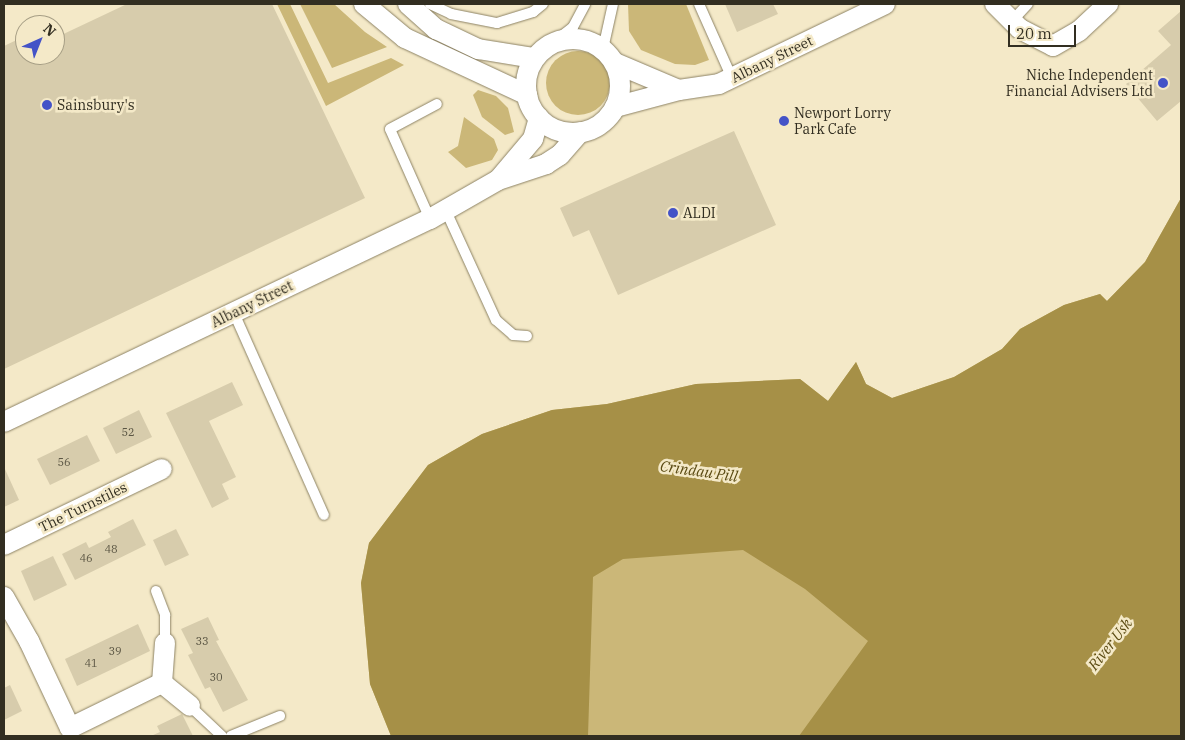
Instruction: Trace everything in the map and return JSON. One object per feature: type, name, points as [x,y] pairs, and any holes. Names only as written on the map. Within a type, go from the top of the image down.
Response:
[{"type":"street","points":[[364,4],[405,38],[527,95]]},
{"type":"street","points":[[408,4],[436,29],[478,49],[534,58]]},
{"type":"street","name":"Albany Street","points":[[615,107],[679,90],[718,84],[858,10],[885,4]]},
{"type":"street","points":[[995,4],[1012,21],[1053,46],[1079,32],[1108,4]]},
{"type":"street","points":[[609,56],[620,85],[615,107],[601,124],[580,132],[558,130],[539,118],[527,95],[529,70],[534,58],[554,42],[580,39],[609,56],[679,90]]},
{"type":"street","name":"Albany Street","points":[[498,180],[534,139],[539,118]]},
{"type":"street","name":"Albany Street","points":[[4,422],[438,215],[498,180],[546,164],[560,155],[580,132]]},
{"type":"street","name":"The Turnstiles","points":[[4,545],[162,469]]},
{"type":"street","points":[[4,597],[29,641],[61,732],[162,683]]},
{"type":"street","points":[[162,683],[165,643]]},
{"type":"street","points":[[162,683],[190,706]]},
{"type":"lane","points":[[430,4],[451,14],[497,22],[533,12],[543,4]]},
{"type":"lane","points":[[554,42],[573,27],[584,4]]},
{"type":"lane","points":[[609,56],[613,4]]},
{"type":"lane","points":[[699,4],[732,78]]},
{"type":"lane","points":[[1012,21],[1028,4]]},
{"type":"lane","points":[[438,104],[390,129],[496,320],[513,335],[527,336]]},
{"type":"lane","points":[[234,312],[324,515]]},
{"type":"lane","points":[[156,591],[165,615],[165,643]]},
{"type":"lane","points":[[190,706],[222,736]]},
{"type":"lane","points":[[231,736],[280,716]]},
{"type":"shaded area","points":[[277,4],[290,4],[328,83],[391,58],[404,65],[326,106]]},
{"type":"shaded area","points":[[300,4],[334,4],[365,32],[387,47],[332,68]]},
{"type":"shaded area","points":[[628,4],[686,4],[709,60],[695,65],[675,64],[641,50],[629,31]]},
{"type":"shaded area","points":[[578,51],[590,54],[601,60],[607,71],[610,83],[607,95],[601,106],[590,112],[578,115],[566,112],[555,106],[549,95],[546,83],[549,71],[555,60],[566,54]]},
{"type":"shaded area","points":[[478,90],[496,96],[508,108],[514,132],[505,135],[482,117],[473,95]]},
{"type":"shaded area","points":[[464,117],[494,139],[498,150],[492,160],[466,168],[448,152],[458,146]]},
{"type":"shaded area","points":[[1181,198],[930,736],[391,736],[370,684],[361,583],[369,543],[428,465],[482,434],[552,410],[607,404],[696,384],[800,379],[828,401],[856,362],[866,384],[892,398],[954,377],[1002,349],[1020,329],[1064,305],[1100,294],[1107,301],[1145,262]]},
{"type":"water","points":[[1181,198],[1181,736],[799,736],[868,641],[805,589],[743,550],[623,559],[593,577],[588,736],[391,736],[370,684],[361,583],[369,543],[428,465],[482,434],[552,410],[607,404],[696,384],[800,379],[828,401],[856,362],[866,384],[892,398],[954,377],[1002,349],[1020,329],[1064,305],[1100,294],[1107,301],[1145,262]]},
{"type":"building","points":[[127,4],[272,4],[365,198],[4,369],[4,46],[15,41],[15,65],[65,65],[65,33]]},
{"type":"building","points":[[725,4],[773,4],[778,14],[737,32]]},
{"type":"building","points":[[1181,11],[1181,101],[1157,121],[1126,84],[1171,45],[1158,31]]},
{"type":"building","points":[[734,131],[776,225],[618,295],[589,230],[573,237],[560,208]]},
{"type":"building","points":[[232,382],[243,405],[209,421],[236,477],[222,484],[229,499],[212,508],[166,413]]},
{"type":"building","points":[[139,410],[152,437],[116,454],[103,428]]},
{"type":"building","points":[[87,435],[100,461],[50,485],[37,459]]},
{"type":"building","points":[[4,467],[19,500],[4,507]]},
{"type":"building","points":[[133,519],[146,545],[75,580],[62,554],[86,542],[89,548],[111,537],[108,532]]},
{"type":"building","points":[[176,529],[189,555],[165,566],[153,540]]},
{"type":"building","points":[[53,556],[67,585],[34,601],[21,571]]},
{"type":"building","points":[[208,617],[219,640],[216,641],[248,700],[223,712],[210,687],[205,689],[188,655],[193,653],[181,629]]},
{"type":"building","points":[[138,624],[150,651],[77,686],[65,659]]},
{"type":"building","points":[[10,685],[22,711],[4,720],[4,688]]},
{"type":"building","points":[[182,714],[193,736],[151,736],[160,732],[157,726]]},
{"type":"place","name":"Niche Independent Financial Advisers Ltd","points":[[1163,83]]},
{"type":"place","name":"Sainsbury's","points":[[47,105]]},
{"type":"place","name":"Newport Lorry Park Cafe","points":[[784,121]]},
{"type":"place","name":"ALDI","points":[[673,213]]},
{"type":"water label","name":"Crindau Pill","points":[[699,471]]},
{"type":"water label","name":"River Usk","points":[[1110,644]]}]
